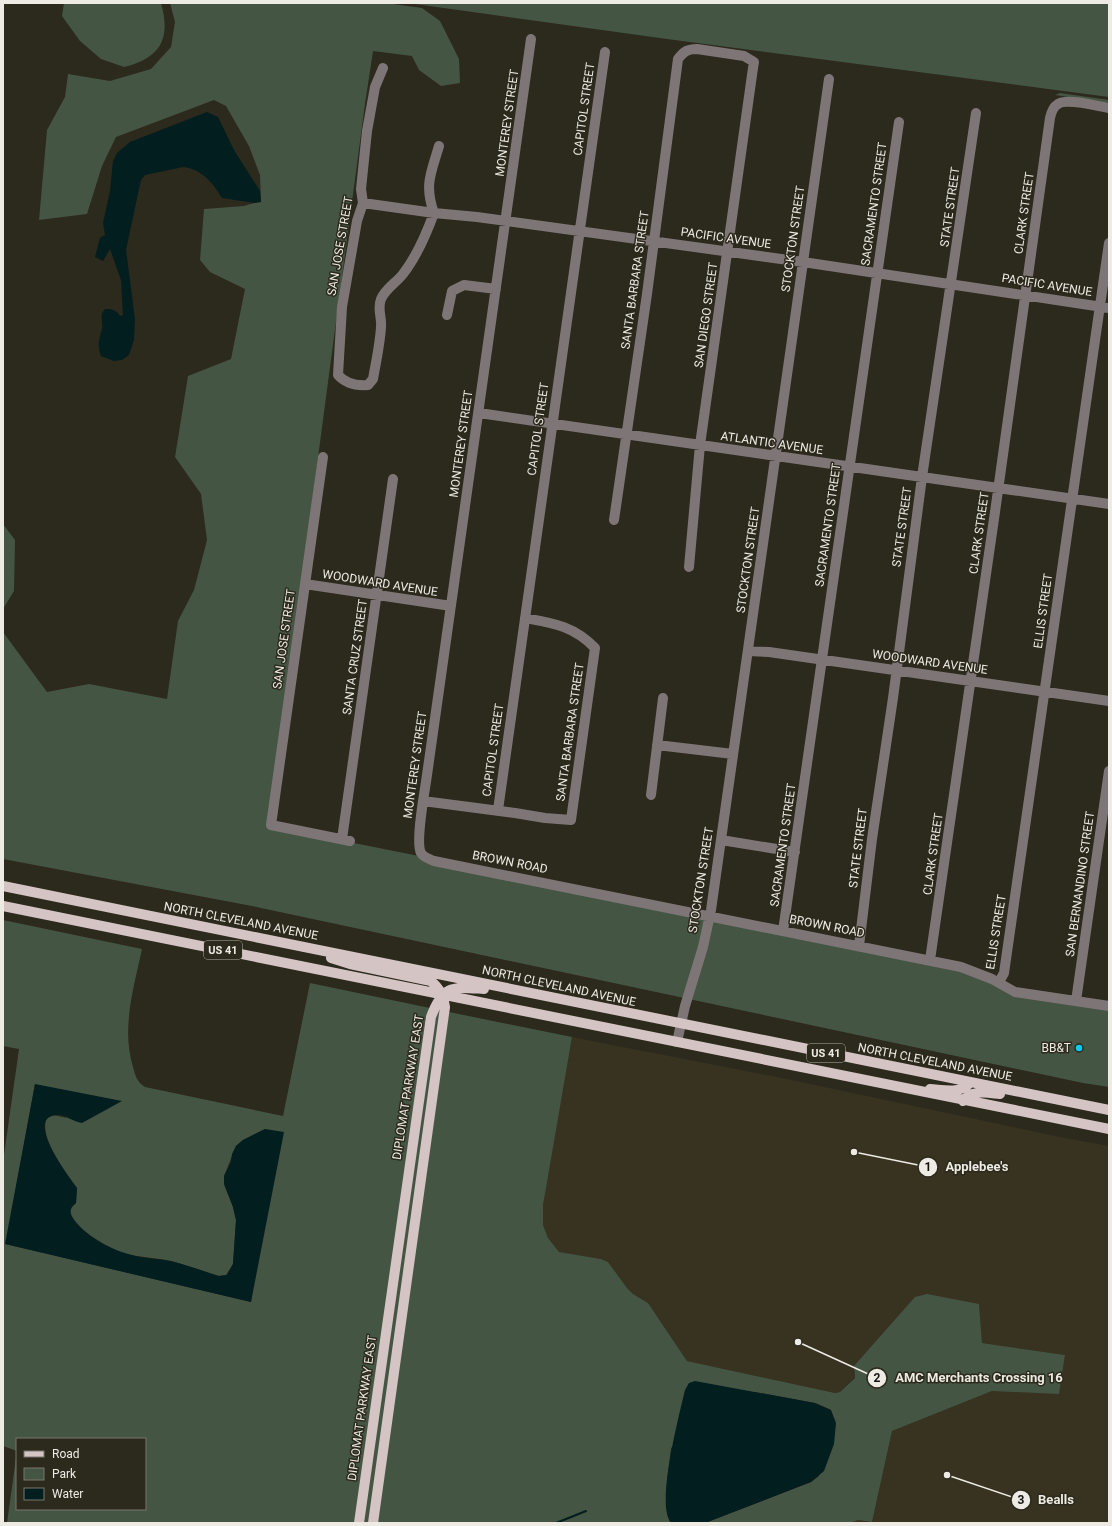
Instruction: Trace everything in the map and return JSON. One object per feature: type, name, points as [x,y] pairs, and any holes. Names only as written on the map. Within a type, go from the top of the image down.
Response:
[{"type":"main road","name":"NORTH CLEVELAND AVENUE","points":[[3,886],[1109,1110]]},
{"type":"main road","name":"US 41","points":[[3,906],[894,1087],[1109,1129]]},
{"type":"main road","points":[[274,941],[350,964],[422,978],[434,984],[443,995],[451,988],[456,987],[526,993]]},
{"type":"main road","name":"DIPLOMAT PARKWAY EAST","points":[[359,1523],[427,1040],[435,1005],[443,995]]},
{"type":"main road","name":"DIPLOMAT PARKWAY EAST","points":[[373,1523],[413,1232],[445,1019],[443,995]]},
{"type":"main road","points":[[894,1087],[958,1091],[966,1088],[970,1083]]},
{"type":"main road","points":[[964,1101],[971,1094],[978,1092],[1046,1098]]},
{"type":"street","name":"MONTEREY STREET","points":[[421,852],[418,841],[423,801],[507,221],[531,39]]},
{"type":"street","name":"SANTA BARBARA STREET","points":[[614,520],[654,241],[678,59],[683,53],[690,49],[744,56],[754,62],[753,68]]},
{"type":"street","name":"CAPITOL STREET","points":[[498,810],[605,52]]},
{"type":"street","name":"SAN JOSE STREET","points":[[383,68],[375,87],[367,131],[361,189],[363,203],[357,221],[342,307],[338,376],[343,381],[360,386],[368,385],[373,379],[381,326],[379,307],[381,300],[388,288],[396,282],[410,264],[420,246],[434,213]]},
{"type":"street","name":"SAN DIEGO STREET","points":[[689,567],[700,445],[753,68]]},
{"type":"street","name":"STOCKTON STREET","points":[[678,1042],[685,1006],[710,916],[829,79]]},
{"type":"street","name":"CLARK STREET","points":[[930,960],[1052,110],[1057,104],[1065,102],[1109,108]]},
{"type":"street","name":"STATE STREET","points":[[859,946],[872,839],[897,670],[922,477],[976,113]]},
{"type":"street","name":"SACRAMENTO STREET","points":[[783,931],[900,122]]},
{"type":"street","points":[[434,213],[429,198],[428,189],[439,146]]},
{"type":"street","name":"PACIFIC AVENUE","points":[[363,203],[654,241],[1104,307]]},
{"type":"street","name":"ELLIS STREET","points":[[999,982],[1004,973],[1073,499],[1104,307],[1109,243]]},
{"type":"street","points":[[447,315],[452,291],[464,285],[496,289]]},
{"type":"street","name":"ATLANTIC AVENUE","points":[[479,413],[1109,504]]},
{"type":"street","name":"SAN JOSE STREET","points":[[323,457],[271,825],[346,840]]},
{"type":"street","name":"SANTA CRUZ STREET","points":[[346,840],[393,479]]},
{"type":"street","name":"WOODWARD AVENUE","points":[[305,584],[451,606]]},
{"type":"street","name":"SANTA BARBARA STREET","points":[[498,810],[545,818],[571,820],[596,648],[587,639],[561,625],[525,618]]},
{"type":"street","name":"WOODWARD AVENUE","points":[[748,651],[769,652],[822,659],[1109,701]]},
{"type":"street","points":[[651,795],[663,698]]},
{"type":"street","points":[[657,745],[733,754]]},
{"type":"street","name":"SAN BERNANDINO STREET","points":[[1076,1001],[1109,771]]},
{"type":"street","points":[[423,801],[498,810]]},
{"type":"street","points":[[721,840],[795,852]]},
{"type":"street","name":"BROWN ROAD","points":[[421,852],[425,857],[434,861],[961,967],[999,982],[1015,992],[1109,1006]]},
{"type":"shaded area","points":[[572,1037],[787,1079],[1109,1146],[1109,1523],[850,1523],[858,1520],[872,1522],[892,1431],[992,1391],[1059,1393],[1065,1355],[982,1343],[979,1304],[853,1371],[855,1377],[840,1392],[835,1393],[687,1361],[648,1303],[633,1294],[627,1288],[608,1262],[601,1259],[559,1252],[548,1238],[543,1225],[543,1205],[548,1171]]},
{"type":"green space","points":[[64,3],[161,3],[165,26],[160,45],[155,52],[147,58],[124,67],[101,59],[80,41],[62,16]]},
{"type":"green space","points":[[170,3],[386,3],[422,8],[440,21],[459,59],[460,83],[441,86],[419,70],[412,56],[373,51],[269,826],[957,964],[1016,989],[1109,1003],[1109,1087],[1083,1083],[252,906],[3,859],[3,632],[47,692],[89,684],[167,699],[178,621],[194,590],[207,540],[201,494],[175,457],[188,376],[231,359],[245,289],[210,272],[200,260],[204,209],[244,206],[261,201],[260,175],[249,146],[226,106],[214,100],[116,137],[102,166],[87,214],[39,220],[47,130],[65,97],[68,74],[110,81],[151,69],[171,47],[175,22]]},
{"type":"green space","points":[[408,3],[1109,3],[1109,97],[667,39]]},
{"type":"green space","points":[[1060,93],[1109,100],[1109,103],[1055,95]]},
{"type":"green space","points":[[3,524],[15,540],[14,591],[3,609]]},
{"type":"green space","points":[[3,920],[142,949],[132,993],[128,1023],[130,1052],[134,1070],[140,1083],[145,1087],[283,1116],[310,983],[430,1008],[355,1523],[7,1523],[16,1458],[16,1510],[146,1510],[146,1438],[16,1438],[16,1451],[3,1446],[3,1162],[19,1049],[3,1046]],"holes":[[[35,1084],[67,1118],[53,1115],[47,1118],[45,1126],[46,1135],[54,1154],[77,1188],[76,1203],[70,1210],[71,1216],[81,1229],[120,1252],[172,1261],[218,1276],[226,1275],[233,1264],[236,1220],[233,1207],[224,1184],[224,1176],[236,1146],[243,1140],[265,1129],[251,1302],[6,1244]]]},
{"type":"green space","points":[[438,1009],[441,1010],[370,1523],[363,1523],[431,1040]]},
{"type":"green space","points":[[449,1012],[572,1037],[543,1205],[543,1225],[548,1238],[559,1252],[601,1259],[608,1262],[627,1288],[633,1294],[648,1303],[687,1361],[835,1393],[840,1392],[855,1378],[854,1366],[915,1297],[927,1294],[979,1304],[982,1343],[1065,1355],[1059,1394],[992,1391],[892,1431],[872,1522],[858,1520],[850,1523],[705,1523],[811,1482],[819,1476],[831,1410],[815,1403],[755,1392],[671,1448],[667,1482],[669,1521],[672,1523],[377,1523]]},
{"type":"water","points":[[207,112],[218,117],[234,150],[260,191],[261,202],[255,203],[222,198],[211,182],[190,168],[183,167],[145,175],[141,180],[126,250],[135,319],[134,340],[129,355],[122,360],[114,361],[101,356],[99,339],[102,327],[102,313],[105,309],[110,309],[116,311],[120,316],[123,315],[121,280],[110,249],[103,261],[95,257],[100,238],[105,235],[103,223],[110,191],[113,161],[117,153],[130,142]]},
{"type":"water","points":[[35,1084],[122,1101],[82,1123],[60,1115],[52,1116],[46,1121],[45,1129],[47,1139],[52,1150],[77,1188],[76,1203],[71,1209],[71,1213],[81,1228],[96,1240],[114,1249],[141,1257],[171,1261],[219,1276],[227,1275],[233,1264],[236,1220],[233,1207],[224,1184],[224,1176],[231,1162],[232,1154],[236,1146],[243,1140],[265,1129],[284,1132],[251,1302],[5,1244]]},
{"type":"water","points":[[695,1381],[815,1403],[831,1410],[836,1423],[834,1444],[824,1471],[811,1482],[705,1523],[672,1523],[667,1514],[666,1500],[670,1460],[685,1390],[689,1383]]},
{"type":"waterway","points":[[556,1523],[586,1511]]},
{"type":"place","name":"BB&T","points":[[1079,1048]]},
{"type":"place","name":"Applebee's","points":[[854,1152]]},
{"type":"place","name":"AMC Merchants Crossing 16","points":[[798,1342]]},
{"type":"place","name":"Bealls","points":[[947,1475]]}]
